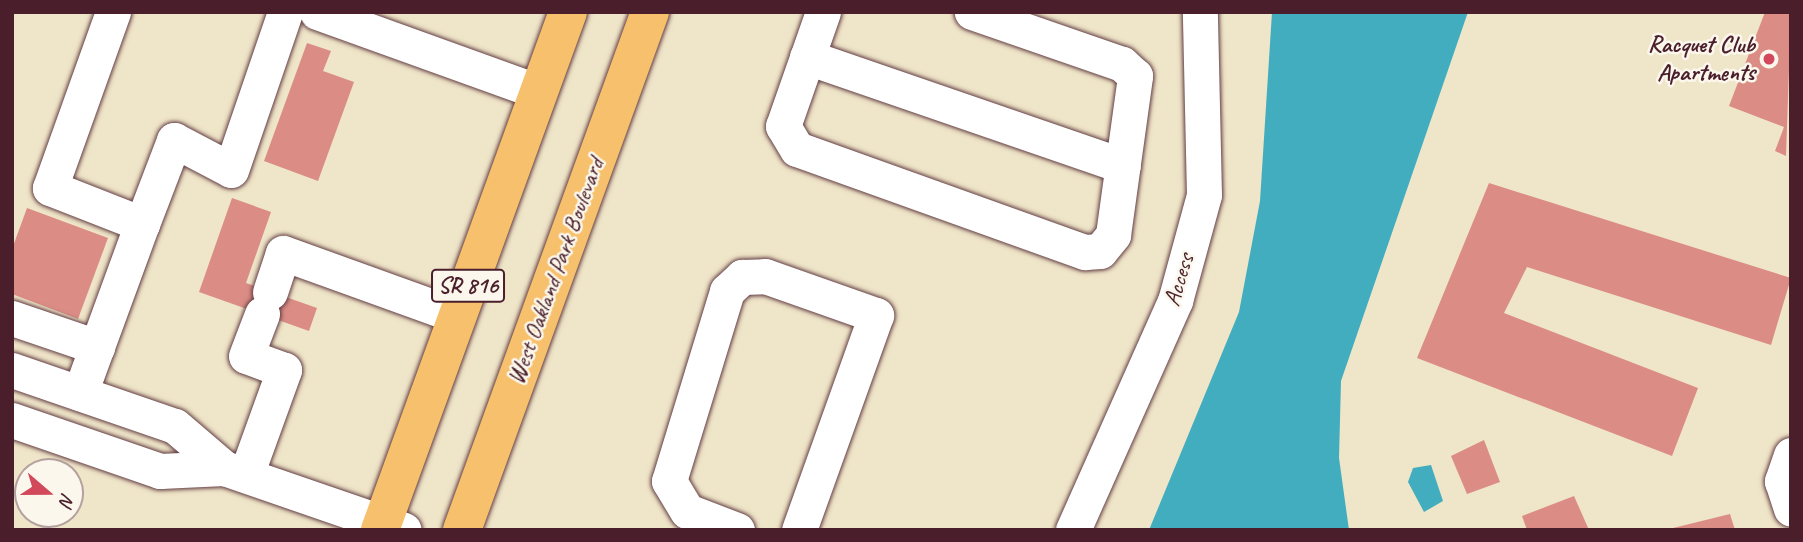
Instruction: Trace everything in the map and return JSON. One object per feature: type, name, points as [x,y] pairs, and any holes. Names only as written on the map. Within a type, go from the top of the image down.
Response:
[{"type":"main road","name":"SR 816","points":[[389,527],[457,316],[568,12]]},
{"type":"main road","name":"West Oakland Park Boulevard","points":[[462,530],[650,12]]},
{"type":"street","points":[[114,12],[50,188],[142,223]]},
{"type":"street","points":[[80,393],[174,140],[231,170],[285,12]]},
{"type":"street","points":[[317,12],[539,92]]},
{"type":"street","points":[[823,12],[783,126],[797,149],[1085,253],[1100,251],[1113,235],[1135,76],[1122,64],[1037,22],[971,12]]},
{"type":"street","name":"Access","points":[[1073,530],[1175,301],[1204,195],[1200,12]]},
{"type":"street","points":[[807,57],[1123,166]]},
{"type":"street","points":[[235,471],[284,370],[246,356],[283,253],[457,316]]},
{"type":"street","points":[[737,530],[688,511],[669,481],[727,291],[742,277],[765,276],[876,315],[799,530]]},
{"type":"street","points":[[12,318],[97,347]]},
{"type":"street","points":[[12,370],[174,426],[235,471],[389,527]]},
{"type":"street","points":[[12,420],[160,471],[235,471]]},
{"type":"street","points":[[1791,455],[1782,481],[1791,509]]},
{"type":"water","points":[[1272,12],[1468,12],[1341,381],[1339,458],[1349,530],[1149,530],[1239,312],[1260,201]]},
{"type":"water","points":[[1431,465],[1443,501],[1424,512],[1408,482],[1413,468]]},
{"type":"building","name":"Racquet Club Apartments","points":[[1765,12],[1791,12],[1786,156],[1775,151],[1784,127],[1729,106]]},
{"type":"building","points":[[307,43],[331,51],[323,71],[354,82],[318,181],[264,161]]},
{"type":"building","points":[[1489,183],[1791,278],[1771,345],[1527,267],[1504,313],[1698,388],[1672,456],[1417,358]]},
{"type":"building","points":[[232,198],[271,212],[246,283],[317,308],[309,331],[199,292]]},
{"type":"building","points":[[27,208],[108,238],[78,319],[12,294],[12,249]]},
{"type":"building","points":[[1484,440],[1500,482],[1467,494],[1451,456]]},
{"type":"building","points":[[1574,496],[1589,530],[1527,530],[1522,516]]},
{"type":"building","points":[[1730,514],[1735,530],[1669,530],[1669,529]]},
{"type":"place","name":"Racquet Club Apartments","points":[[1769,59]]}]
